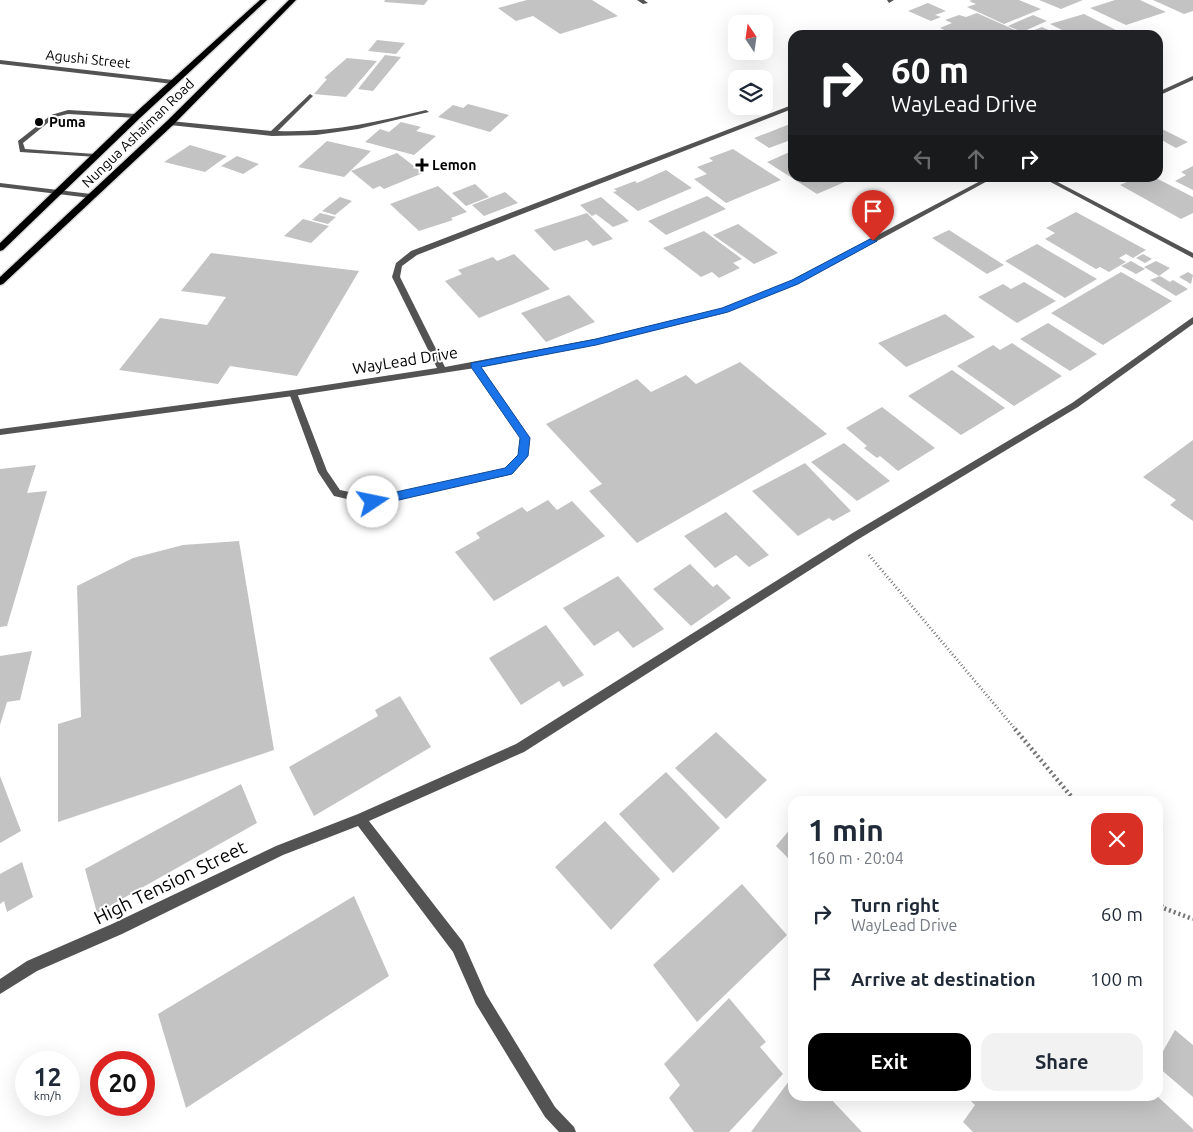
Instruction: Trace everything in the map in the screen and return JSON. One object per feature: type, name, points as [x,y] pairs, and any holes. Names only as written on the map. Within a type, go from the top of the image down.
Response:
[{"type":"main road","name":"Nungua Ashaiman Road","points":[[0,248],[173,82],[264,0]]},
{"type":"main road","name":"Nungua Ashaiman Road","points":[[0,282],[170,123],[293,0]]},
{"type":"street","name":"Agushi Street","points":[[0,62],[173,82]]},
{"type":"street","points":[[1163,92],[1193,78]]},
{"type":"street","points":[[272,134],[310,96]]},
{"type":"street","points":[[442,370],[396,277],[399,265],[414,253],[788,109]]},
{"type":"street","points":[[95,156],[22,151],[20,142],[53,116],[68,112],[137,116]]},
{"type":"street","points":[[170,123],[272,134],[338,131],[426,112]]},
{"type":"street","name":"WayLead Drive","points":[[0,432],[293,393],[475,365],[596,342],[725,310],[795,282],[982,182]]},
{"type":"street","points":[[1054,182],[1193,256]]},
{"type":"street","points":[[0,185],[91,196]]},
{"type":"street","name":"High Tension Street","points":[[0,987],[32,966],[117,929],[271,854],[360,819],[520,748],[854,538],[1075,405],[1193,320]]},
{"type":"street","points":[[293,393],[323,472],[337,493],[373,502],[508,472],[523,456],[525,438],[475,365]]},
{"type":"street","points":[[360,819],[458,947],[481,999],[550,1112],[568,1132]]},
{"type":"path","points":[[854,538],[1071,796]]},
{"type":"path","points":[[1163,908],[1193,919]]},
{"type":"building","points":[[385,0],[428,0],[424,5],[384,2]]},
{"type":"building","points":[[527,0],[592,0],[618,16],[560,34],[533,16],[516,21],[498,8]]},
{"type":"building","points":[[1019,0],[1041,9],[1004,24],[967,7],[976,4],[969,1]]},
{"type":"building","points":[[1039,0],[1083,0],[1061,9]]},
{"type":"building","points":[[1115,0],[1140,0],[1166,12],[1126,25],[1090,8]]},
{"type":"building","points":[[1153,0],[1193,0],[1193,11],[1184,14]]},
{"type":"building","points":[[928,3],[946,11],[935,15],[941,17],[931,21],[908,11]]},
{"type":"building","points":[[977,13],[1015,30],[944,30],[940,28],[952,23],[945,20],[959,15],[966,17]]},
{"type":"building","points":[[1084,14],[1116,30],[1062,30],[1050,24]]},
{"type":"building","points":[[1033,15],[1047,21],[1027,30],[1017,30],[1008,26]]},
{"type":"building","points":[[1042,27],[1049,30],[1034,30]]},
{"type":"building","points":[[377,40],[405,43],[396,54],[368,51]]},
{"type":"building","points":[[385,55],[401,57],[373,91],[358,89]]},
{"type":"building","points":[[347,58],[377,61],[346,97],[314,94],[327,79],[324,78]]},
{"type":"building","points":[[468,104],[509,115],[490,132],[438,117],[453,105],[463,108]]},
{"type":"building","points":[[401,122],[421,127],[416,131],[436,136],[414,155],[365,142],[380,129],[389,132]]},
{"type":"building","points":[[788,125],[788,141],[769,148],[754,138]]},
{"type":"building","points":[[1163,130],[1188,142],[1176,148],[1163,141]]},
{"type":"building","points":[[327,141],[371,151],[344,177],[298,167]]},
{"type":"building","points":[[190,145],[227,156],[205,172],[164,162]]},
{"type":"building","points":[[733,149],[781,180],[726,203],[694,179],[707,174],[697,167],[713,161],[709,158]]},
{"type":"building","points":[[397,153],[423,173],[384,189],[380,186],[373,189],[351,171]]},
{"type":"building","points":[[788,153],[788,175],[767,162]]},
{"type":"building","points":[[237,156],[259,164],[243,174],[221,166]]},
{"type":"building","points":[[1193,166],[1193,190],[1175,181],[1186,175],[1181,172]]},
{"type":"building","points":[[666,170],[692,188],[638,211],[613,192],[617,191],[614,189],[635,181],[637,183]]},
{"type":"building","points":[[798,182],[845,182],[817,194]]},
{"type":"building","points":[[1127,182],[1163,182],[1193,197],[1193,213],[1181,219],[1120,185]]},
{"type":"building","points":[[475,184],[489,197],[466,206],[452,193]]},
{"type":"building","points":[[438,186],[467,212],[451,218],[453,220],[419,231],[390,204]]},
{"type":"building","points":[[505,192],[518,203],[484,216],[472,205]]},
{"type":"building","points":[[707,196],[726,209],[666,235],[648,221]]},
{"type":"building","points":[[340,197],[352,201],[335,215],[322,211]]},
{"type":"building","points":[[601,197],[629,221],[613,227],[596,214],[592,216],[580,205]]},
{"type":"building","points":[[1076,212],[1146,250],[1133,258],[1126,254],[1119,258],[1126,262],[1109,272],[1100,267],[1096,269],[1045,239],[1055,233],[1046,228]]},
{"type":"building","points":[[320,213],[336,217],[328,224],[312,220]]},
{"type":"building","points":[[587,213],[613,239],[593,246],[587,240],[554,251],[534,230]]},
{"type":"building","points":[[303,219],[329,226],[311,243],[284,236]]},
{"type":"building","points":[[738,224],[778,253],[754,264],[713,235]]},
{"type":"building","points":[[949,230],[1004,265],[987,274],[932,238]]},
{"type":"building","points":[[704,231],[742,259],[733,263],[740,268],[719,278],[712,272],[701,277],[663,248]]},
{"type":"building","points":[[1037,244],[1097,279],[1065,298],[1005,261]]},
{"type":"building","points":[[211,253],[359,271],[297,376],[230,366],[218,384],[119,370],[160,318],[207,325],[226,297],[181,291]]},
{"type":"building","points":[[514,254],[550,289],[479,318],[445,281],[462,274],[458,270],[493,257],[497,261]]},
{"type":"building","points":[[1143,254],[1152,259],[1145,263],[1136,258]]},
{"type":"building","points":[[1131,261],[1145,269],[1136,274],[1121,266]]},
{"type":"building","points":[[1156,261],[1170,268],[1159,276],[1144,267]]},
{"type":"building","points":[[1121,272],[1172,301],[1103,345],[1051,313]]},
{"type":"building","points":[[1188,272],[1193,275],[1191,284],[1179,277]]},
{"type":"building","points":[[1160,276],[1170,282],[1173,280],[1188,289],[1176,296],[1150,280]]},
{"type":"building","points":[[1024,282],[1056,301],[1017,323],[978,297],[1003,284],[1011,289]]},
{"type":"building","points":[[569,295],[595,322],[546,342],[521,313]]},
{"type":"building","points":[[945,314],[975,337],[906,367],[878,343]]},
{"type":"building","points":[[1048,323],[1097,354],[1070,371],[1020,339]]},
{"type":"building","points":[[1012,343],[1062,376],[1014,406],[957,366],[993,345],[1000,350]]},
{"type":"building","points":[[740,362],[827,434],[637,543],[589,491],[602,484],[546,424],[637,379],[651,392],[686,375],[696,384]]},
{"type":"building","points":[[952,370],[1005,408],[961,435],[908,396]]},
{"type":"building","points":[[882,407],[935,448],[898,471],[880,456],[877,458],[864,448],[867,446],[846,428]]},
{"type":"building","points":[[1193,440],[1193,521],[1170,505],[1176,500],[1143,477]]},
{"type":"building","points":[[844,443],[890,481],[857,501],[811,462]]},
{"type":"building","points":[[805,463],[851,511],[833,521],[829,518],[798,536],[752,491]]},
{"type":"building","points":[[36,465],[27,493],[47,491],[7,626],[0,627],[0,469]]},
{"type":"building","points":[[548,500],[557,510],[572,501],[605,536],[494,601],[455,552],[480,538],[476,533],[522,507],[527,512]]},
{"type":"building","points":[[726,512],[769,555],[749,567],[736,555],[715,568],[684,536]]},
{"type":"building","points":[[239,541],[274,750],[58,822],[58,724],[81,717],[77,586],[133,558],[183,545]]},
{"type":"building","points":[[690,564],[713,587],[717,584],[731,598],[691,626],[653,589]]},
{"type":"building","points":[[618,576],[664,629],[633,648],[618,631],[594,646],[563,608]]},
{"type":"building","points":[[546,625],[584,675],[563,687],[559,681],[521,705],[489,658]]},
{"type":"building","points":[[32,651],[20,700],[7,702],[0,725],[0,656]]},
{"type":"building","points":[[400,696],[431,747],[314,816],[289,767],[378,716],[375,710]]},
{"type":"building","points":[[716,732],[767,780],[726,819],[675,768]]},
{"type":"building","points":[[666,772],[720,828],[673,873],[619,814]]},
{"type":"building","points":[[0,776],[21,831],[0,843]]},
{"type":"building","points":[[241,784],[257,823],[97,913],[85,869]]},
{"type":"building","points":[[605,821],[660,879],[611,930],[555,867]]},
{"type":"building","points":[[788,832],[788,858],[776,846]]},
{"type":"building","points":[[22,862],[33,897],[7,912],[4,901],[0,904],[0,874]]},
{"type":"building","points":[[742,884],[787,935],[697,1022],[653,965]]},
{"type":"building","points":[[354,896],[389,976],[186,1108],[158,1014]]},
{"type":"building","points":[[729,998],[766,1042],[760,1047],[783,1074],[729,1132],[694,1132],[669,1098],[680,1085],[664,1064]]},
{"type":"building","points":[[1175,1030],[1193,1045],[1193,1097],[1163,1071],[1163,1051]]},
{"type":"building","points":[[788,1082],[788,1101],[833,1101],[862,1132],[751,1132]]},
{"type":"building","points":[[971,1101],[1162,1101],[1193,1129],[1193,1132],[973,1132],[963,1122],[975,1105]]},
{"type":"place","name":"Puma","points":[[39,122]]},
{"type":"place","name":"Lemon","points":[[422,165]]},
{"type":"route","points":[[373,502],[508,472],[523,456],[525,438],[475,365],[596,342],[725,310],[795,282],[873,241]]}]
